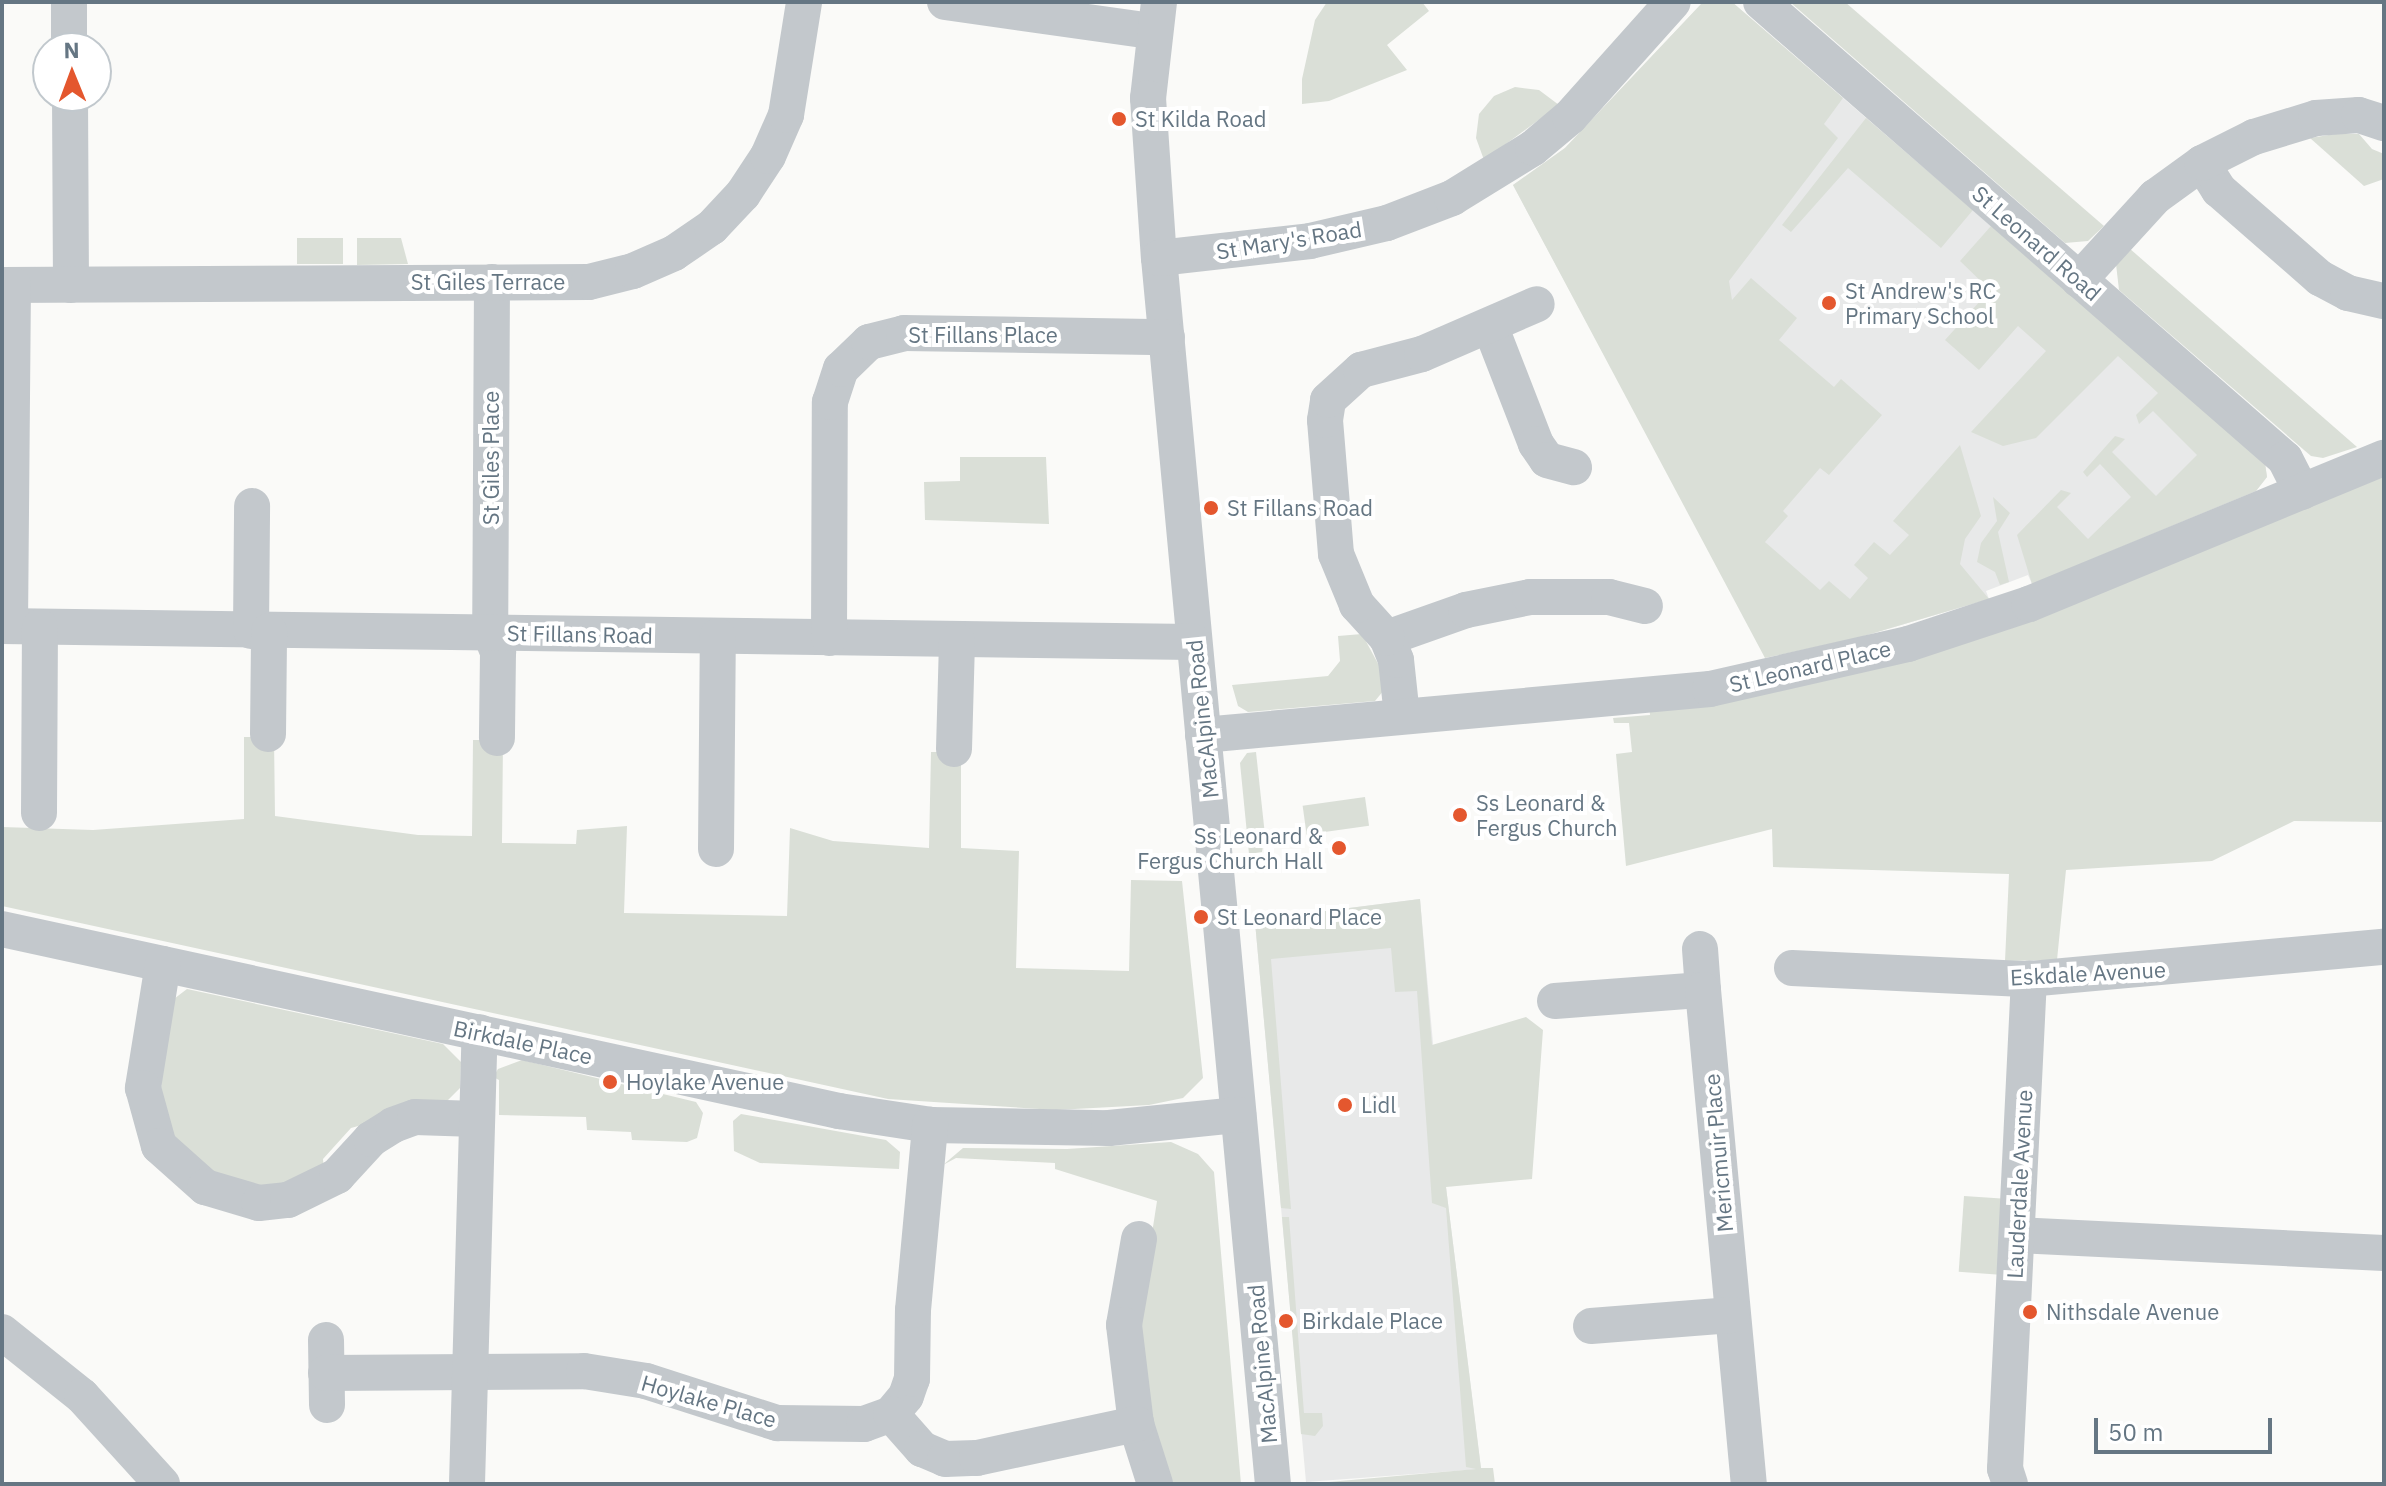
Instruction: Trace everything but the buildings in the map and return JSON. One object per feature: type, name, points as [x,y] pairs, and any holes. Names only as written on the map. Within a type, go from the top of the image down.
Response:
[{"type":"street","points":[[69,2],[69,32]]},
{"type":"street","name":"St Giles Terrace","points":[[7,285],[589,282],[633,271],[674,253],[712,227],[743,194],[768,156],[786,115],[804,2]]},
{"type":"street","points":[[945,2],[1155,17]]},
{"type":"street","name":"St Mary's Road","points":[[1159,258],[1310,241],[1387,223],[1452,198],[1523,155],[1570,117],[1673,2]]},
{"type":"street","name":"St Leonard Road","points":[[1761,2],[2285,459],[2302,492]]},
{"type":"street","name":"MacAlpine Road","points":[[1155,17],[1148,98],[1159,258],[1273,1484]]},
{"type":"street","points":[[70,112],[71,285]]},
{"type":"street","points":[[2079,280],[2155,197],[2202,163],[2254,137],[2316,118],[2359,115],[2384,123]]},
{"type":"street","points":[[2202,163],[2219,190],[2320,278],[2348,293],[2384,301]]},
{"type":"street","name":"St Giles Place","points":[[490,633],[492,282]]},
{"type":"street","points":[[7,285],[6,495],[17,626],[39,813]]},
{"type":"street","points":[[1402,716],[1396,660],[1387,638],[1357,605],[1336,554],[1325,420],[1328,400],[1361,370],[1491,328],[1537,304]]},
{"type":"street","points":[[1491,328],[1536,444],[1547,460],[1574,467]]},
{"type":"street","name":"St Fillans Place","points":[[829,638],[830,402],[841,369],[869,342],[904,333],[1167,337]]},
{"type":"street","name":"St Leonard Place","points":[[1203,735],[1710,689],[1908,644],[2029,604],[2384,458]]},
{"type":"street","points":[[252,506],[268,734]]},
{"type":"street","points":[[1387,638],[1466,610],[1529,581],[1645,606]]},
{"type":"street","name":"St Fillans Road","points":[[17,626],[1194,642]]},
{"type":"street","name":"St Fillans Road","points":[[490,633],[498,652],[497,738]]},
{"type":"street","points":[[716,849],[718,636]]},
{"type":"street","points":[[954,749],[957,641]]},
{"type":"street","name":"Birkdale Place","points":[[2,929],[839,1111],[930,1125],[1109,1128],[1238,1115]]},
{"type":"street","name":"Eskdale Avenue","points":[[1792,968],[2029,979],[2384,947]]},
{"type":"street","name":"Mericmuir Place","points":[[1700,949],[1749,1484]]},
{"type":"street","points":[[163,964],[143,1088],[159,1146],[205,1187],[259,1203],[288,1200],[337,1176],[371,1139],[393,1125],[415,1117],[476,1119]]},
{"type":"street","name":"Lauderdale Avenue","points":[[2010,1484],[2005,1469],[2029,979]]},
{"type":"street","points":[[1555,1001],[1703,990]]},
{"type":"street","points":[[467,1484],[480,1032]]},
{"type":"street","points":[[930,1125],[913,1310],[912,1379],[906,1396],[891,1414],[922,1449],[945,1459],[977,1458],[1136,1424]]},
{"type":"street","points":[[2017,1235],[2384,1253]]},
{"type":"street","points":[[1139,1239],[1124,1325],[1136,1424],[1155,1484]]},
{"type":"street","points":[[1591,1326],[1732,1315]]},
{"type":"street","points":[[2,1332],[82,1396],[162,1484]]},
{"type":"street","name":"Hoylake Place","points":[[326,1373],[584,1371],[646,1381],[777,1423],[864,1424],[891,1414]]},
{"type":"shaded area","points":[[1327,2],[1422,2],[1429,11],[1387,45],[1407,70],[1329,101],[1302,104],[1302,79],[1315,20]]},
{"type":"shaded area","name":"St Andrew's RC Primary School","points":[[1703,2],[1732,2],[2265,463],[2267,477],[2256,491],[2032,584],[2028,575],[1986,591],[1989,599],[1857,638],[1629,401],[1513,185],[1565,148]]},
{"type":"shaded area","points":[[1703,2],[1732,2],[1843,98],[1824,124],[1838,138],[1729,281],[1732,300],[1751,278],[1797,318],[1779,340],[1834,387],[1841,379],[1882,415],[1829,475],[1820,468],[1783,511],[1788,516],[1765,542],[1820,590],[1829,581],[1850,599],[1868,578],[1854,565],[1874,542],[1890,555],[1909,535],[1893,521],[1960,445],[1981,516],[1965,539],[1960,564],[1989,599],[1857,638],[1765,658],[1513,185],[1565,148]]},
{"type":"shaded area","points":[[1790,2],[1845,2],[2104,226],[2088,241],[2065,243]]},
{"type":"shaded area","points":[[1515,87],[1539,90],[1559,105],[1484,160],[1476,138],[1479,114],[1494,96]]},
{"type":"shaded area","points":[[1866,118],[1973,210],[1941,248],[1848,168],[1791,232],[1782,225]]},
{"type":"shaded area","points":[[2359,134],[2372,149],[2384,154],[2384,179],[2364,186],[2310,138]]},
{"type":"shaded area","points":[[1991,226],[2265,463],[2267,477],[2256,491],[2032,584],[2017,535],[2061,490],[2071,493],[2057,507],[2088,539],[2131,497],[2100,464],[2087,477],[2083,472],[2115,436],[2125,439],[2112,452],[2156,496],[2197,455],[2153,411],[2139,424],[2136,415],[2158,393],[2118,356],[2036,438],[2003,446],[1971,432],[2046,351],[2018,326],[1979,370],[1945,340],[1990,290],[1960,261]]},
{"type":"shaded area","points":[[297,238],[343,238],[343,264],[297,264]]},
{"type":"shaded area","points":[[357,238],[401,238],[408,264],[357,265]]},
{"type":"shaded area","points":[[2129,248],[2357,447],[2323,458],[2311,456],[2119,290],[2116,264]]},
{"type":"shaded area","points":[[960,457],[1046,457],[1049,524],[925,520],[924,482],[960,481]]},
{"type":"shaded area","points":[[2384,467],[2384,822],[2294,821],[2212,861],[2066,870],[2057,960],[2005,961],[2009,874],[1773,867],[1772,829],[1626,866],[1616,754],[1632,752],[1629,723],[1614,723],[1613,718],[1650,715],[1649,703],[1751,690]]},
{"type":"shaded area","points":[[1993,497],[2010,513],[1998,532],[2009,582],[2000,585],[1995,572],[1977,562],[1981,543],[1997,521]]},
{"type":"shaded area","points":[[1362,634],[1382,671],[1384,690],[1375,701],[1248,712],[1238,706],[1232,685],[1328,676],[1340,661],[1338,636]]},
{"type":"shaded area","points":[[244,737],[274,737],[275,816],[418,835],[472,836],[473,740],[503,740],[502,843],[576,844],[577,830],[627,826],[624,913],[787,916],[790,828],[833,841],[929,848],[931,752],[961,752],[961,848],[1019,851],[1016,968],[1129,971],[1131,880],[1182,881],[1203,1078],[1183,1098],[1149,1105],[1056,1110],[888,1099],[2,906],[2,827],[93,830],[244,819]]},
{"type":"shaded area","points":[[1256,752],[1265,835],[1262,852],[1249,854],[1240,763],[1247,753]]},
{"type":"shaded area","points":[[1365,797],[1369,826],[1307,834],[1303,806]]},
{"type":"shaded area","points":[[1420,899],[1446,1187],[1481,1469],[1306,1482],[1254,911],[1302,914]]},
{"type":"shaded area","points":[[1420,899],[1432,1045],[1526,1017],[1543,1030],[1532,1179],[1446,1187],[1481,1468],[1493,1468],[1495,1484],[1306,1484],[1476,1469],[1466,1467],[1446,1208],[1432,1203],[1417,991],[1395,992],[1391,948],[1271,959],[1291,1209],[1281,1208],[1254,911],[1302,914]]},
{"type":"shaded area","points":[[187,989],[443,1044],[461,1062],[460,1088],[447,1101],[351,1128],[323,1159],[324,1171],[304,1183],[251,1191],[178,1156],[161,1105],[162,1008]]},
{"type":"shaded area","points":[[522,1060],[696,1102],[703,1113],[697,1138],[687,1142],[632,1140],[631,1132],[587,1130],[586,1117],[499,1115],[499,1080],[493,1077],[498,1069]]},
{"type":"shaded area","points":[[741,1114],[886,1140],[900,1152],[899,1169],[760,1163],[734,1151],[733,1121]]},
{"type":"shaded area","points":[[1171,1142],[1198,1154],[1214,1172],[1241,1484],[1167,1484],[1134,1350],[1157,1201],[1055,1169],[1055,1163],[956,1158],[943,1165],[963,1148],[1067,1149]]},
{"type":"shaded area","points":[[1964,1196],[2005,1199],[2000,1275],[1959,1272]]},
{"type":"shaded area","points":[[1282,1217],[1289,1217],[1304,1413],[1322,1413],[1323,1426],[1315,1436],[1301,1434]]},
{"type":"place","name":"St Kilda Road","points":[[1119,119]]},
{"type":"place","name":"St Andrew's RC Primary School","points":[[1829,303]]},
{"type":"place","name":"St Fillans Road","points":[[1211,508]]},
{"type":"place","name":"Ss Leonard & Fergus Church","points":[[1460,815]]},
{"type":"place","name":"Ss Leonard & Fergus Church Hall","points":[[1339,848]]},
{"type":"place","name":"St Leonard Place","points":[[1201,917]]},
{"type":"place","name":"Hoylake Avenue","points":[[610,1082]]},
{"type":"place","name":"Lidl","points":[[1345,1105]]},
{"type":"place","name":"Nithsdale Avenue","points":[[2030,1312]]},
{"type":"place","name":"Birkdale Place","points":[[1286,1321]]}]
